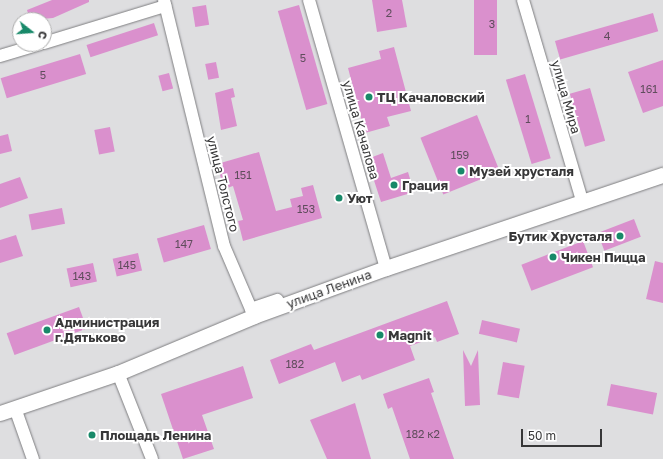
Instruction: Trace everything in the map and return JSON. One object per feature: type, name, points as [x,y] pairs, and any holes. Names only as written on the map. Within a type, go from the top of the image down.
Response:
[{"type":"main road","name":"улица Ленина","points":[[0,413],[118,373],[308,296],[386,268],[663,175]]},
{"type":"street","name":"улица Качалова","points":[[309,0],[386,268]]},
{"type":"street","name":"улица Мира","points":[[523,0],[582,201]]},
{"type":"street","points":[[52,40],[164,3]]},
{"type":"street","name":"улица Толстого","points":[[164,3],[224,246],[251,309],[307,291],[308,296]]},
{"type":"street","points":[[0,56],[13,52]]},
{"type":"street","points":[[118,373],[152,459]]},
{"type":"street","points":[[15,408],[32,459]]},
{"type":"building","points":[[52,0],[89,0],[89,2],[53,18],[52,12],[28,12],[27,10]]},
{"type":"building","points":[[372,0],[402,0],[407,27],[377,32]]},
{"type":"building","points":[[474,0],[497,0],[497,55],[474,55]]},
{"type":"building","points":[[206,5],[209,25],[195,27],[192,7]]},
{"type":"building","points":[[299,5],[327,104],[306,110],[278,11]]},
{"type":"building","points":[[653,13],[658,31],[560,59],[555,41]]},
{"type":"building","points":[[154,23],[158,35],[90,57],[86,45]]},
{"type":"building","points":[[394,47],[411,111],[387,117],[390,126],[365,133],[348,68],[381,59],[379,51]]},
{"type":"building","points":[[80,54],[86,74],[7,98],[1,78]]},
{"type":"building","points":[[663,60],[663,106],[643,113],[628,72]]},
{"type":"building","points":[[216,62],[219,78],[208,80],[205,64]]},
{"type":"building","points":[[169,73],[173,88],[163,91],[158,76]]},
{"type":"building","points":[[525,74],[551,158],[532,164],[506,80]]},
{"type":"building","points":[[233,88],[235,97],[231,98],[237,126],[221,130],[215,93]]},
{"type":"building","points":[[590,88],[605,141],[585,147],[570,94]]},
{"type":"building","points":[[477,115],[500,172],[443,194],[420,138]]},
{"type":"building","points":[[110,127],[115,152],[99,155],[94,130]]},
{"type":"building","points":[[8,134],[12,151],[0,154],[0,136]]},
{"type":"building","points":[[259,152],[276,211],[292,207],[290,199],[303,196],[301,188],[313,185],[322,218],[243,241],[238,221],[243,220],[233,186],[224,189],[217,164]]},
{"type":"building","name":"Грация","points":[[383,153],[391,178],[408,172],[414,192],[381,202],[367,159]]},
{"type":"building","points":[[20,177],[28,198],[0,208],[0,184]]},
{"type":"building","points":[[62,208],[65,224],[32,230],[29,214]]},
{"type":"building","name":"Бутик Хрусталя","points":[[634,219],[641,237],[604,251],[598,233]]},
{"type":"building","points":[[204,225],[211,249],[164,263],[157,239]]},
{"type":"building","points":[[16,235],[23,256],[0,263],[0,240]]},
{"type":"building","points":[[583,241],[593,267],[531,291],[521,265]]},
{"type":"building","points":[[138,253],[142,271],[117,276],[113,259]]},
{"type":"building","points":[[655,261],[663,263],[663,303],[646,299]]},
{"type":"building","points":[[93,263],[97,282],[71,287],[67,269]]},
{"type":"building","points":[[447,301],[459,334],[437,342],[435,337],[410,346],[415,360],[362,380],[360,375],[342,382],[335,362],[279,384],[270,360],[311,344],[314,350]]},
{"type":"building","name":"Администрация г.Дятьково","points":[[79,307],[87,329],[15,355],[7,333]]},
{"type":"building","points":[[482,320],[520,329],[517,342],[479,334]]},
{"type":"building","points":[[463,350],[471,366],[478,350],[480,405],[465,406]]},
{"type":"building","points":[[503,362],[525,366],[519,398],[497,394]]},
{"type":"building","points":[[243,366],[253,398],[202,415],[214,449],[183,459],[161,394]]},
{"type":"building","points":[[429,378],[434,392],[431,393],[454,459],[410,459],[392,407],[388,409],[383,394]]},
{"type":"building","points":[[611,384],[657,393],[653,415],[607,406]]},
{"type":"building","points":[[355,403],[371,459],[327,459],[310,420]]},
{"type":"place","name":"ТЦ Качаловский","points":[[369,97]]},
{"type":"place","name":"Музей хрусталя","points":[[461,171]]},
{"type":"place","name":"Грация","points":[[394,185]]},
{"type":"place","name":"Уют","points":[[339,198]]},
{"type":"place","name":"Бутик Хрусталя","points":[[620,236]]},
{"type":"place","name":"Чикен Пицца","points":[[553,257]]},
{"type":"place","name":"Администрация г.Дятьково","points":[[47,330]]},
{"type":"place","name":"Magnit","points":[[380,335]]},
{"type":"place","name":"Площадь Ленина","points":[[92,435]]}]
